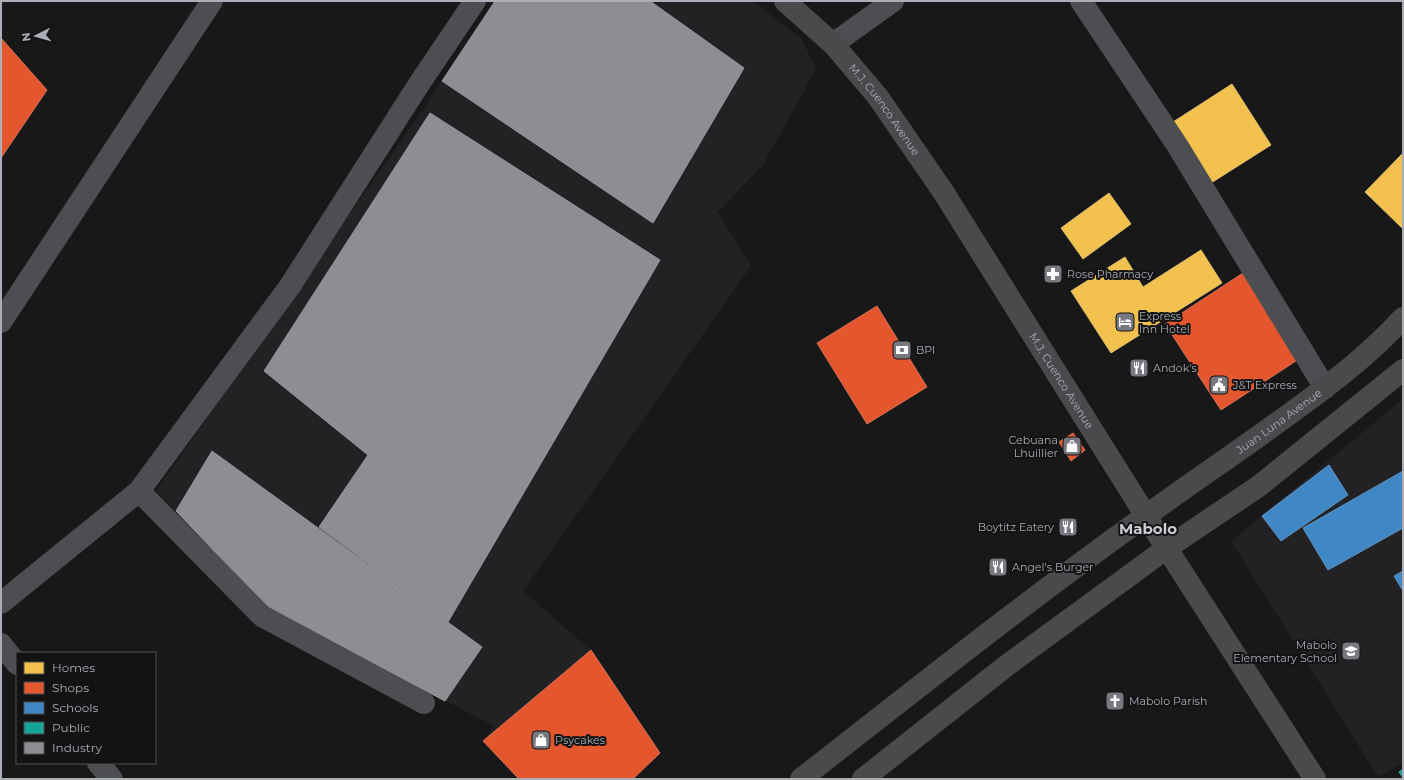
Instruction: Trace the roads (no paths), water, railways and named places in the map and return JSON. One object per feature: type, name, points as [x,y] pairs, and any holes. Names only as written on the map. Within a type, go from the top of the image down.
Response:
[{"type":"main road","name":"M.J. Cuenco Avenue","points":[[785,1],[834,44],[878,97],[944,193],[1146,516],[1168,548],[1315,779]]},
{"type":"main road","name":"Juan Luna Avenue","points":[[801,779],[984,635],[1146,516],[1240,451],[1325,388],[1382,342],[1403,318]]},
{"type":"main road","points":[[863,779],[1006,666],[1168,548],[1259,486],[1403,370]]},
{"type":"street","points":[[1,322],[212,1]]},
{"type":"street","points":[[1,602],[139,492],[290,286],[419,84],[475,1]]},
{"type":"street","points":[[834,44],[892,1]]},
{"type":"street","points":[[1081,1],[1176,145],[1325,388]]},
{"type":"street","points":[[139,492],[262,616],[424,703]]},
{"type":"street","points":[[1,644],[16,663]]},
{"type":"street","points":[[99,764],[112,779]]},
{"type":"place","name":"Rose Pharmacy","points":[[1053,274]]},
{"type":"place","name":"Express Inn Hotel","points":[[1125,322]]},
{"type":"place","name":"BPI","points":[[902,350]]},
{"type":"place","name":"Andok's","points":[[1139,368]]},
{"type":"place","name":"J&T Express","points":[[1219,385]]},
{"type":"place","name":"Cebuana Lhuillier","points":[[1072,446]]},
{"type":"place","name":"Boytitz Eatery","points":[[1068,527]]},
{"type":"place","name":"Angel's Burger","points":[[998,567]]},
{"type":"place","name":"Mabolo Elementary School","points":[[1351,651]]},
{"type":"place","name":"Mabolo Parish","points":[[1115,701]]},
{"type":"place","name":"Psycakes","points":[[541,740]]},
{"type":"district","name":"Mabolo","points":[[1148,529]]}]
